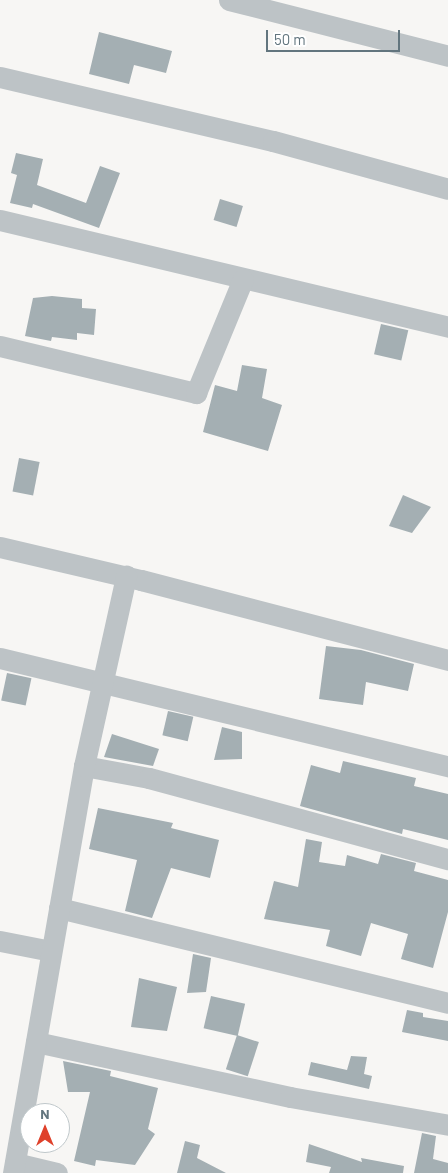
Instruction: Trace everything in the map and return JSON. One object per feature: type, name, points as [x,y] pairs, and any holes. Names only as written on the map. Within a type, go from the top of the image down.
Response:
[{"type":"street","points":[[229,0],[448,56]]},
{"type":"street","points":[[0,77],[273,141],[448,189]]},
{"type":"street","points":[[0,220],[243,280],[448,326]]},
{"type":"street","points":[[0,346],[196,393],[243,280]]},
{"type":"street","points":[[0,547],[126,576],[448,660]]},
{"type":"street","points":[[57,1173],[14,1168],[84,766],[126,576]]},
{"type":"street","points":[[0,658],[103,685],[448,766]]},
{"type":"street","points":[[84,766],[149,778],[448,859]]},
{"type":"street","points":[[59,908],[448,1003]]},
{"type":"street","points":[[0,941],[51,951]]},
{"type":"street","points":[[36,1042],[290,1097],[448,1125]]},
{"type":"building","points":[[99,32],[172,51],[166,73],[134,65],[129,84],[89,74]]},
{"type":"building","points":[[16,153],[43,159],[37,185],[86,203],[100,166],[120,173],[99,228],[33,204],[32,208],[10,203],[17,175],[11,173]]},
{"type":"building","points":[[220,199],[243,206],[237,227],[214,220]]},
{"type":"building","points":[[52,296],[82,299],[82,308],[96,309],[94,335],[77,333],[77,340],[52,337],[51,341],[25,336],[33,298]]},
{"type":"building","points":[[381,324],[408,330],[401,361],[374,354]]},
{"type":"building","points":[[242,365],[267,369],[262,398],[282,405],[268,451],[203,432],[215,385],[237,391]]},
{"type":"building","points":[[19,458],[40,462],[33,495],[13,491]]},
{"type":"building","points":[[403,495],[431,507],[412,533],[389,526]]},
{"type":"building","points":[[326,646],[361,650],[414,664],[408,691],[366,682],[363,705],[319,699]]},
{"type":"building","points":[[7,673],[31,678],[26,706],[1,700]]},
{"type":"building","points":[[168,711],[193,717],[188,741],[162,735]]},
{"type":"building","points":[[222,727],[242,732],[242,759],[214,760]]},
{"type":"building","points":[[112,734],[159,749],[153,766],[104,757]]},
{"type":"building","points":[[343,761],[416,778],[414,786],[448,794],[448,840],[403,829],[402,834],[300,806],[311,765],[340,773]]},
{"type":"building","points":[[98,808],[173,823],[171,828],[219,840],[210,878],[171,868],[152,918],[125,911],[137,860],[89,849]]},
{"type":"building","points":[[306,839],[322,842],[319,862],[345,866],[347,855],[378,864],[381,854],[416,863],[414,871],[448,880],[448,912],[433,968],[401,959],[408,934],[371,923],[361,956],[326,946],[330,930],[264,919],[274,881],[298,887]]},
{"type":"building","points":[[193,954],[211,958],[206,992],[187,993]]},
{"type":"building","points":[[139,978],[177,987],[167,1031],[131,1027]]},
{"type":"building","points":[[211,996],[245,1004],[238,1036],[204,1028]]},
{"type":"building","points":[[407,1010],[423,1013],[423,1017],[448,1021],[448,1041],[402,1032]]},
{"type":"building","points":[[237,1035],[259,1042],[248,1076],[226,1069]]},
{"type":"building","points":[[351,1056],[367,1057],[364,1074],[372,1076],[369,1089],[308,1075],[311,1062],[347,1070]]},
{"type":"building","points":[[63,1061],[111,1071],[110,1076],[158,1088],[148,1129],[155,1134],[135,1165],[96,1160],[95,1166],[74,1161],[90,1092],[68,1092]]},
{"type":"building","points":[[422,1133],[436,1136],[433,1159],[448,1163],[448,1173],[414,1173]]},
{"type":"building","points":[[185,1141],[200,1145],[197,1158],[226,1173],[177,1173]]},
{"type":"building","points":[[309,1144],[362,1162],[361,1158],[404,1166],[403,1173],[329,1173],[331,1167],[306,1162]]}]
